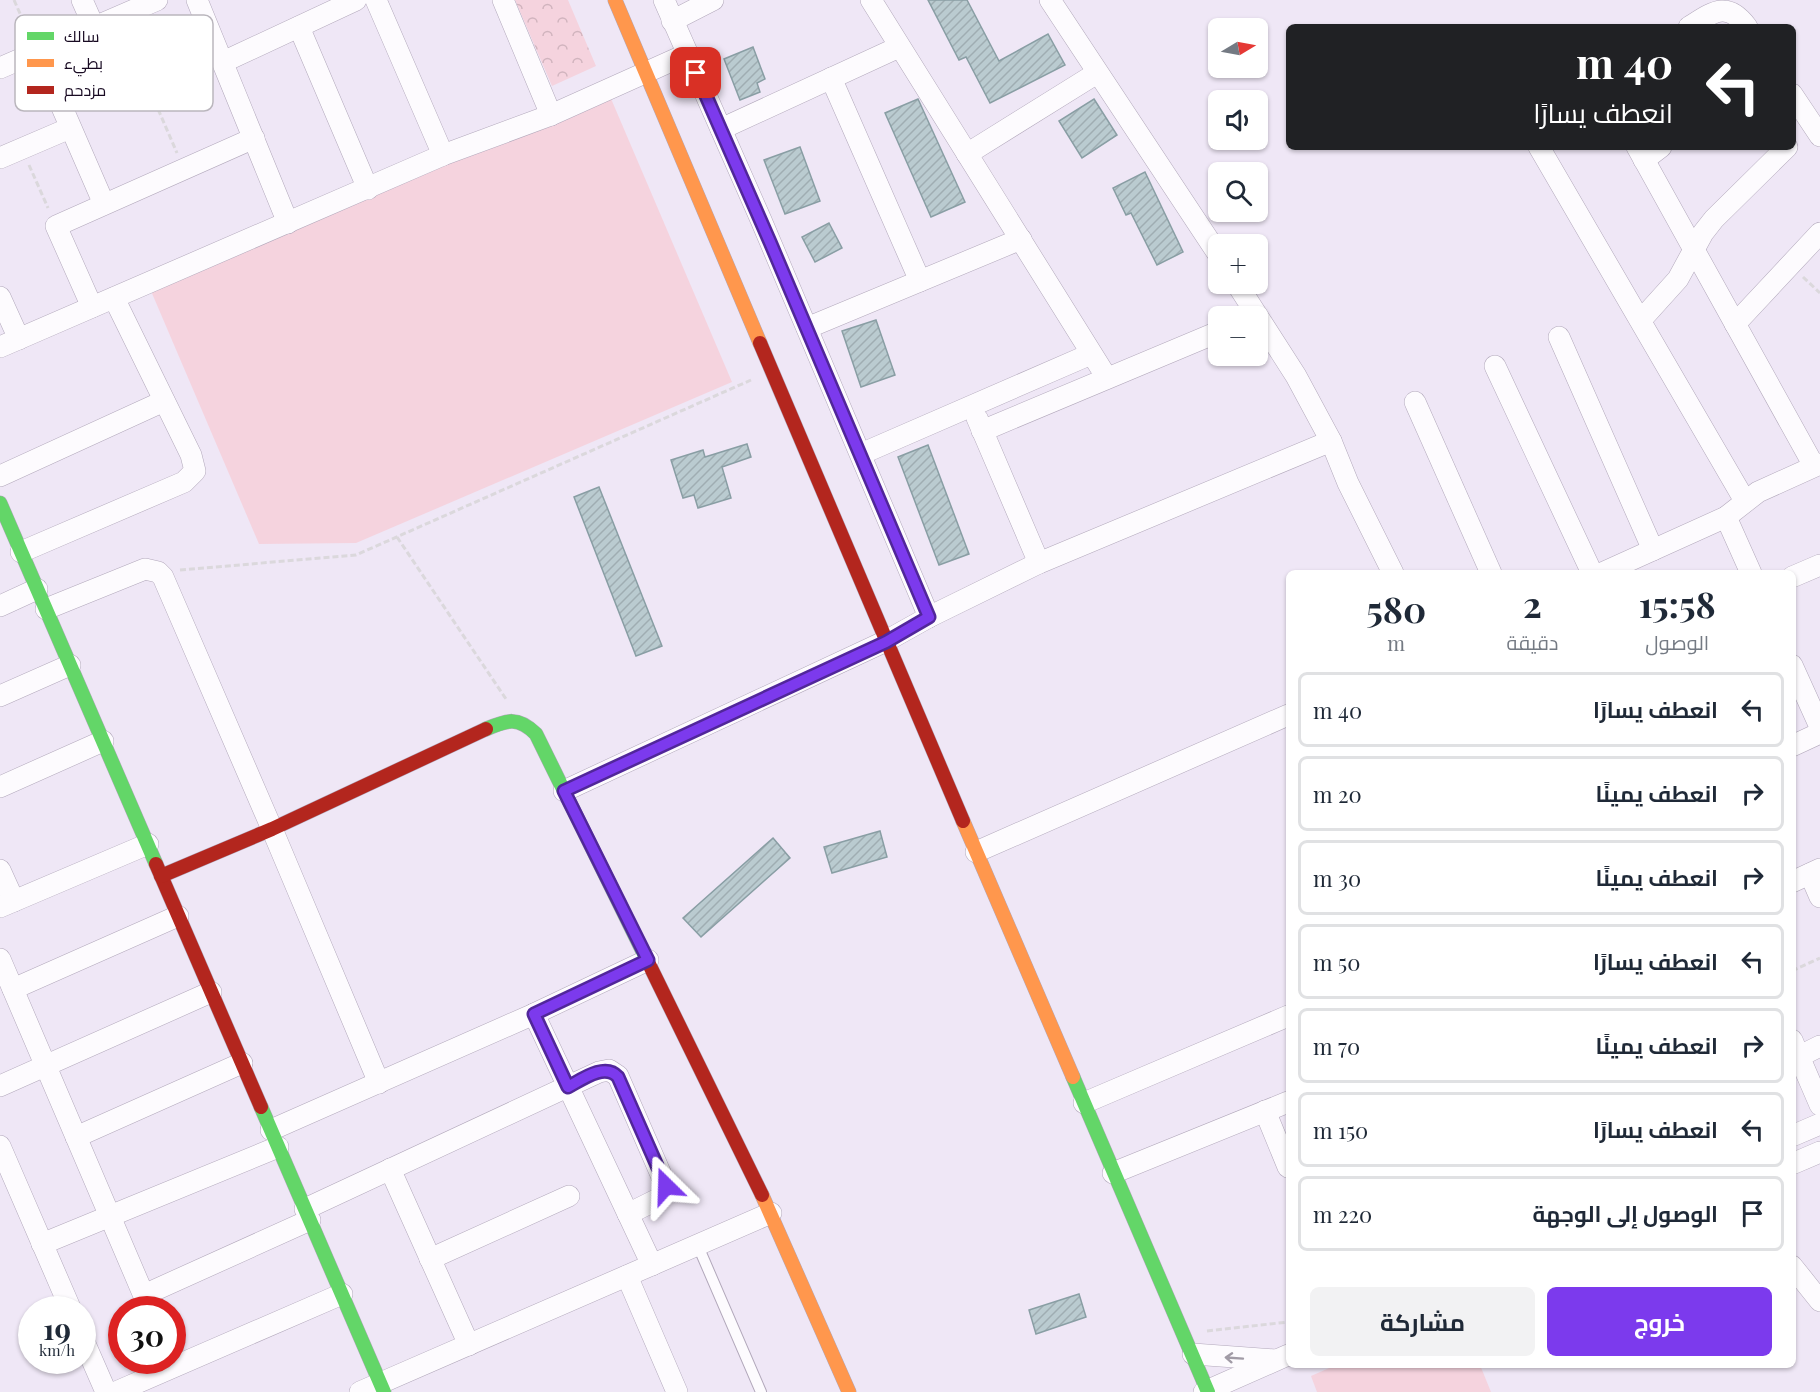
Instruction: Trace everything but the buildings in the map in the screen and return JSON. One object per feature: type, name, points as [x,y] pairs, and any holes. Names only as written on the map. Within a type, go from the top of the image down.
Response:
[{"type":"street","points":[[82,0],[89,15]]},
{"type":"street","points":[[123,15],[157,0]]},
{"type":"street","points":[[197,0],[203,15]]},
{"type":"street","points":[[223,62],[356,0]]},
{"type":"street","points":[[376,0],[443,155]]},
{"type":"street","points":[[503,0],[551,115]]},
{"type":"street","points":[[615,0],[886,642],[1193,1354],[1206,1392],[1282,1358]]},
{"type":"street","points":[[664,0],[807,328],[929,617]]},
{"type":"street","points":[[672,21],[713,0]]},
{"type":"street","points":[[871,0],[1107,378]]},
{"type":"street","points":[[1050,0],[1208,239]]},
{"type":"street","points":[[1694,24],[1719,9],[1727,9],[1735,13],[1744,24]]},
{"type":"street","points":[[299,27],[368,189]]},
{"type":"street","points":[[213,38],[288,223]]},
{"type":"street","points":[[721,129],[899,47]]},
{"type":"street","points":[[0,297],[9,343],[443,155],[551,115],[687,54]]},
{"type":"street","points":[[0,68],[15,62]]},
{"type":"street","points":[[967,154],[1097,73]]},
{"type":"street","points":[[831,78],[920,280]]},
{"type":"street","points":[[1796,100],[1816,129],[1796,139]]},
{"type":"street","points":[[63,111],[104,204]]},
{"type":"street","points":[[0,158],[70,128]]},
{"type":"street","points":[[92,308],[56,226],[254,138]]},
{"type":"street","points":[[1541,150],[1744,501]]},
{"type":"street","points":[[1641,320],[1678,279],[1703,233],[1714,219],[1784,150]]},
{"type":"street","points":[[1609,570],[1726,517],[1758,492],[1817,465],[1640,153]]},
{"type":"street","points":[[1736,324],[1820,233]]},
{"type":"street","points":[[807,328],[1021,239]]},
{"type":"street","points":[[21,552],[184,482],[195,471],[194,464],[114,298]]},
{"type":"street","points":[[1268,333],[1296,376],[1331,441],[1348,483],[1392,570]]},
{"type":"street","points":[[982,431],[1208,336]]},
{"type":"street","points":[[1559,338],[1653,550]]},
{"type":"street","points":[[861,454],[1091,354]]},
{"type":"street","points":[[1495,366],[1591,570]]},
{"type":"street","points":[[0,476],[164,401]]},
{"type":"street","points":[[1415,402],[1490,570]]},
{"type":"street","points":[[972,406],[1039,563]]},
{"type":"street","points":[[564,791],[886,642],[929,617],[1039,563],[1331,441]]},
{"type":"street","points":[[0,503],[382,1388]]},
{"type":"street","points":[[1726,517],[1750,570]]},
{"type":"street","points":[[1796,576],[1819,567]]},
{"type":"street","points":[[0,606],[42,599],[145,569],[158,572],[163,577],[379,1083]]},
{"type":"street","points":[[0,696],[70,665]]},
{"type":"street","points":[[1796,679],[1820,727]]},
{"type":"street","points":[[976,852],[1286,716]]},
{"type":"street","points":[[161,876],[272,829],[488,728],[512,720],[529,726],[536,734],[771,1213],[849,1392]]},
{"type":"street","points":[[1796,744],[1820,733]]},
{"type":"street","points":[[0,787],[103,741]]},
{"type":"street","points":[[0,870],[7,904],[148,844]]},
{"type":"street","points":[[1807,875],[1820,897]]},
{"type":"street","points":[[13,989],[178,916]]},
{"type":"street","points":[[0,959],[144,1296]]},
{"type":"street","points":[[42,1244],[110,1216],[275,1138],[379,1083],[648,960]]},
{"type":"street","points":[[0,1086],[211,992]]},
{"type":"street","points":[[534,1014],[652,1265]]},
{"type":"street","points":[[1084,1103],[1286,1017]]},
{"type":"street","points":[[1820,1046],[1796,1048],[1820,1105]]},
{"type":"street","points":[[76,1137],[242,1064]]},
{"type":"street","points":[[158,1296],[390,1169],[605,1070],[614,1072],[618,1077],[666,1186],[666,1191],[658,1199],[628,1214]]},
{"type":"street","points":[[1113,1173],[1286,1103]]},
{"type":"street","points":[[1265,1111],[1286,1162]]},
{"type":"street","points":[[1796,1134],[1820,1124]]},
{"type":"street","points":[[0,1146],[65,1296]]},
{"type":"street","points":[[1796,1162],[1820,1152]]},
{"type":"street","points":[[390,1169],[469,1345]]},
{"type":"street","points":[[430,1259],[569,1196]]},
{"type":"street","points":[[360,1392],[382,1388],[469,1345],[771,1213]]},
{"type":"street","points":[[1796,1271],[1820,1301]]},
{"type":"street","points":[[627,1276],[677,1392]]},
{"type":"street","points":[[186,1358],[342,1294]]},
{"type":"street","points":[[1193,1354],[1282,1358]]},
{"type":"street","points":[[96,1369],[106,1392]]},
{"type":"street","points":[[116,1392],[151,1374]]},
{"type":"lane","points":[[698,1246],[761,1392]]},
{"type":"path","points":[[14,0],[21,15]]},
{"type":"path","points":[[158,111],[183,169]]},
{"type":"path","points":[[21,149],[56,226]]},
{"type":"path","points":[[158,572],[356,555],[772,371]]},
{"type":"path","points":[[396,537],[520,721]]},
{"type":"path","points":[[1796,969],[1820,958]]},
{"type":"path","points":[[1207,1331],[1286,1322]]},
{"type":"green space","points":[[515,0],[568,0],[596,66],[552,86]]},
{"type":"green space","points":[[609,94],[732,382],[356,543],[259,544],[151,291]]},
{"type":"green space","points":[[1329,1368],[1481,1368],[1491,1392],[1317,1392],[1311,1376]]},
{"type":"traffic: fast","points":[[0,503],[156,864]]},
{"type":"traffic: fast","points":[[486,729],[512,721],[524,724],[536,734],[648,962]]},
{"type":"traffic: fast","points":[[1073,1077],[1208,1392]]},
{"type":"traffic: fast","points":[[261,1107],[384,1392]]},
{"type":"traffic: slow","points":[[615,0],[760,343]]},
{"type":"traffic: slow","points":[[963,821],[1073,1077]]},
{"type":"traffic: slow","points":[[762,1195],[849,1392]]},
{"type":"traffic: jam","points":[[760,343],[963,821]]},
{"type":"traffic: jam","points":[[161,876],[272,829],[486,729]]},
{"type":"traffic: jam","points":[[156,864],[261,1107]]},
{"type":"traffic: jam","points":[[648,962],[762,1195]]},
{"type":"route","points":[[666,1186],[618,1077],[614,1072],[605,1070],[568,1087],[534,1014],[648,960],[564,791],[886,642],[929,617],[696,73]]}]
